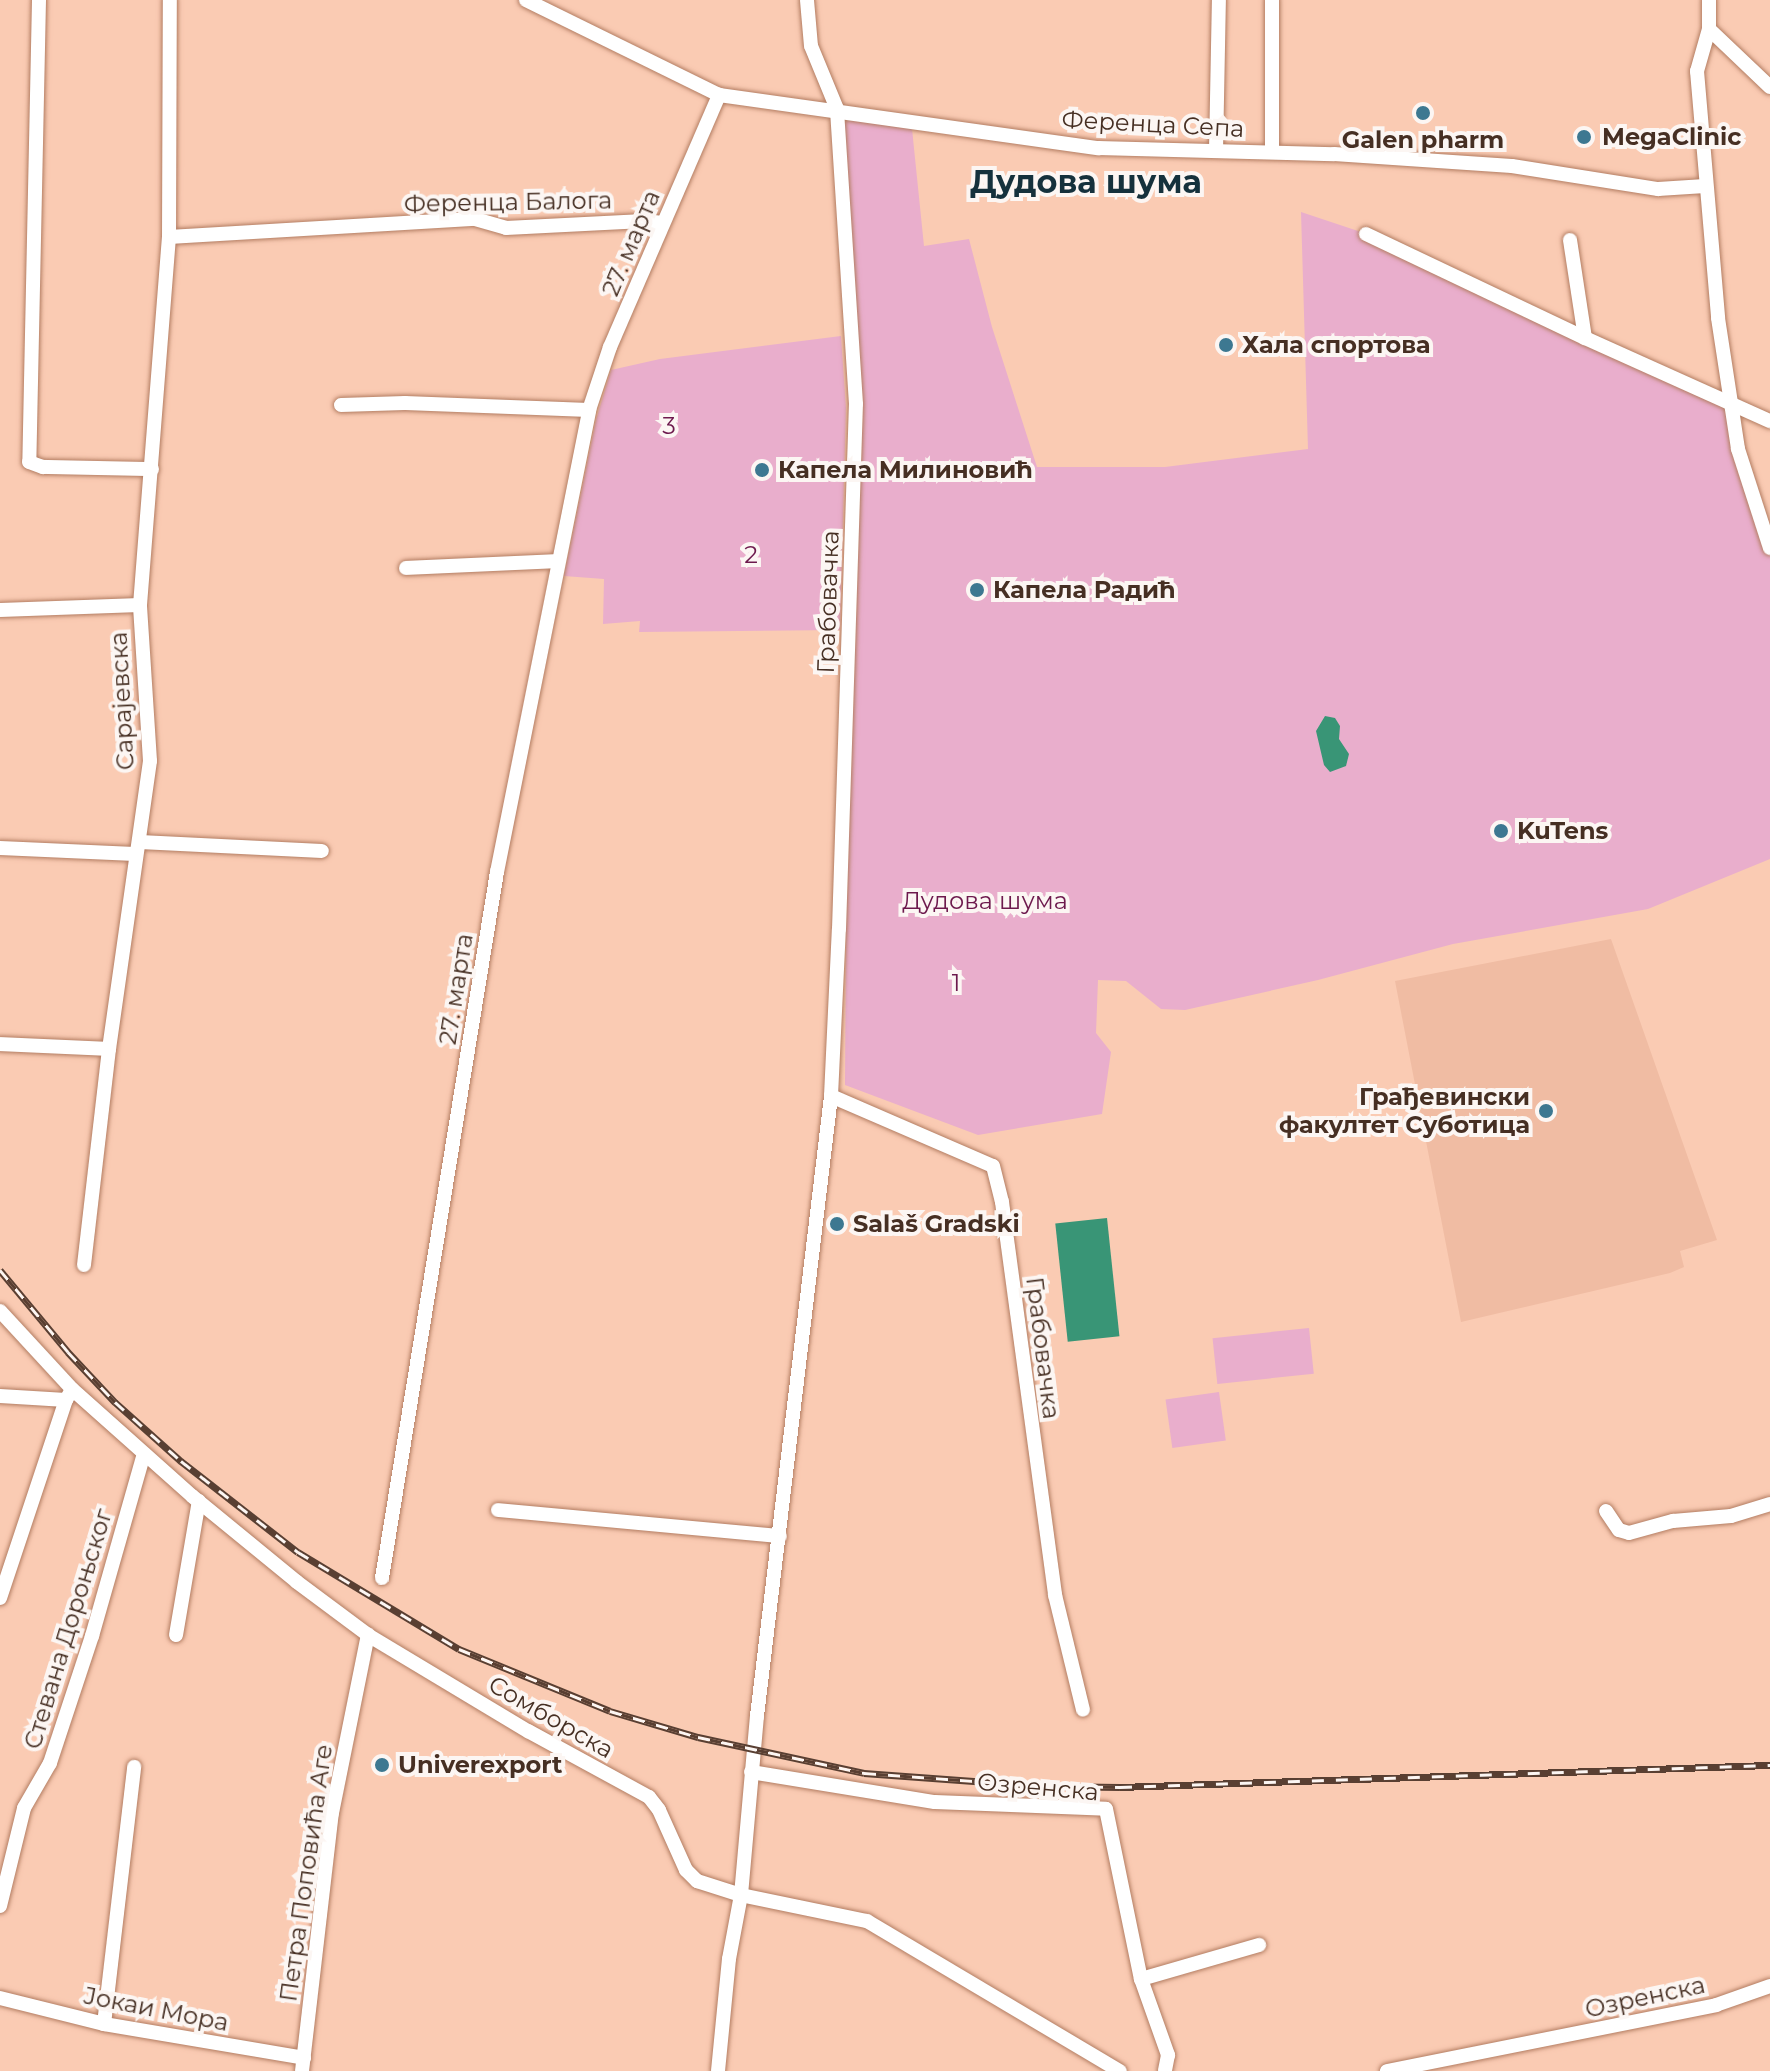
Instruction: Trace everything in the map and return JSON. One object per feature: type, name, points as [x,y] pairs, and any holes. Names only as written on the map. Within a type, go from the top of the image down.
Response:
[{"type":"street","points":[[39,0],[29,462],[43,467],[152,469]]},
{"type":"street","name":"Сарајевска","points":[[84,1265],[109,1049],[134,896],[137,848],[150,761],[140,605],[169,237],[170,0]]},
{"type":"street","name":"Ференца Сепа","points":[[526,0],[719,95],[837,109],[1098,148],[1272,151],[1512,166],[1658,189],[1705,186]]},
{"type":"street","name":"Грабовачка","points":[[718,2071],[729,1959],[741,1895],[751,1772],[831,1096],[856,404],[837,109],[811,46],[807,0]]},
{"type":"street","points":[[1216,151],[1219,0]]},
{"type":"street","points":[[1272,0],[1272,151]]},
{"type":"street","points":[[1709,0],[1709,29],[1697,71],[1705,186],[1729,402],[1738,449],[1770,548]]},
{"type":"street","points":[[1709,29],[1770,87]]},
{"type":"street","name":"27. марта","points":[[382,1578],[497,872],[589,410],[610,347],[719,95]]},
{"type":"street","name":"Ференца Балога","points":[[169,237],[475,219],[506,228],[663,223]]},
{"type":"street","points":[[1366,234],[1770,421]]},
{"type":"street","points":[[1570,240],[1585,338]]},
{"type":"street","points":[[341,405],[405,403],[589,410]]},
{"type":"street","points":[[406,568],[558,561]]},
{"type":"street","name":"Сарајевска","points":[[0,610],[140,605]]},
{"type":"street","points":[[0,848],[322,851]]},
{"type":"street","points":[[0,1044],[109,1049]]},
{"type":"street","name":"Грабовачка","points":[[831,1096],[993,1166],[1002,1202],[1055,1595],[1083,1710]]},
{"type":"street","name":"Сомборска","points":[[0,1311],[69,1394],[368,1635],[528,1731],[642,1792],[659,1810],[690,1875],[707,1886],[741,1895],[867,1921],[1120,2071]]},
{"type":"street","points":[[0,1396],[69,1394],[0,1598]]},
{"type":"street","name":"Стевана Дороњског","points":[[0,1906],[24,1808],[54,1749],[92,1636],[144,1454]]},
{"type":"street","points":[[176,1635],[199,1501]]},
{"type":"street","points":[[1606,1511],[1619,1530],[1629,1533],[1673,1521],[1731,1516],[1770,1504]]},
{"type":"street","points":[[498,1510],[780,1536]]},
{"type":"street","name":"Петра Поповића Аге","points":[[303,2064],[332,1813],[368,1635]]},
{"type":"street","points":[[104,2024],[134,1767]]},
{"type":"street","name":"Озренска","points":[[751,1772],[935,1802],[1106,1809],[1141,1979],[1168,2055],[1165,2071]]},
{"type":"street","points":[[1141,1979],[1259,1945]]},
{"type":"street","name":"Озренска","points":[[1387,2071],[1716,2005],[1770,1986]]},
{"type":"street","name":"Јокаи Мора","points":[[0,1998],[104,2024],[303,2064]]},
{"type":"shaded area","points":[[1325,716],[1335,718],[1340,726],[1339,739],[1349,754],[1346,766],[1330,772],[1324,765],[1316,731]]},
{"type":"shaded area","name":"Грађевински факултет Суботица","points":[[1611,939],[1717,1240],[1680,1251],[1684,1267],[1670,1273],[1461,1322],[1395,981]]},
{"type":"shaded area","points":[[1107,1218],[1119,1336],[1068,1342],[1055,1223]]},
{"type":"green space","name":"1","points":[[843,117],[911,119],[924,246],[969,239],[992,327],[1037,467],[1165,467],[1308,449],[1301,212],[1367,234],[1729,402],[1770,548],[1770,859],[1648,909],[1453,944],[1318,980],[1185,1010],[1161,1009],[1126,981],[1098,980],[1096,1033],[1111,1052],[1102,1114],[978,1135],[845,1085],[846,930],[863,406]]},
{"type":"green space","points":[[841,336],[846,408],[840,630],[639,632],[640,621],[603,624],[604,579],[564,576],[596,420],[611,370],[660,359]]},
{"type":"green space","points":[[1309,1328],[1314,1374],[1217,1384],[1213,1338]]},
{"type":"green space","points":[[1219,1392],[1226,1441],[1172,1448],[1166,1400]]},
{"type":"railway","points":[[0,1270],[68,1352],[115,1402],[181,1461],[298,1552],[459,1649],[610,1711],[698,1737],[864,1773],[1043,1786],[1120,1787],[1770,1765]]},
{"type":"place","name":"Galen pharm","points":[[1423,113]]},
{"type":"place","name":"MegaClinic","points":[[1584,137]]},
{"type":"place","name":"Хала спортова","points":[[1226,345]]},
{"type":"place","name":"Капела Милиновић","points":[[762,470]]},
{"type":"place","name":"Капела Радић","points":[[977,590]]},
{"type":"place","name":"KuTens","points":[[1501,831]]},
{"type":"place","name":"Грађевински факултет Суботица","points":[[1546,1111]]},
{"type":"place","name":"Salaš Gradski","points":[[837,1224]]},
{"type":"place","name":"Univerexport","points":[[382,1765]]},
{"type":"district","name":"Дудова шума","points":[[1086,182]]},
{"type":"park label","name":"3","points":[[669,426]]},
{"type":"park label","name":"2","points":[[751,555]]}]
